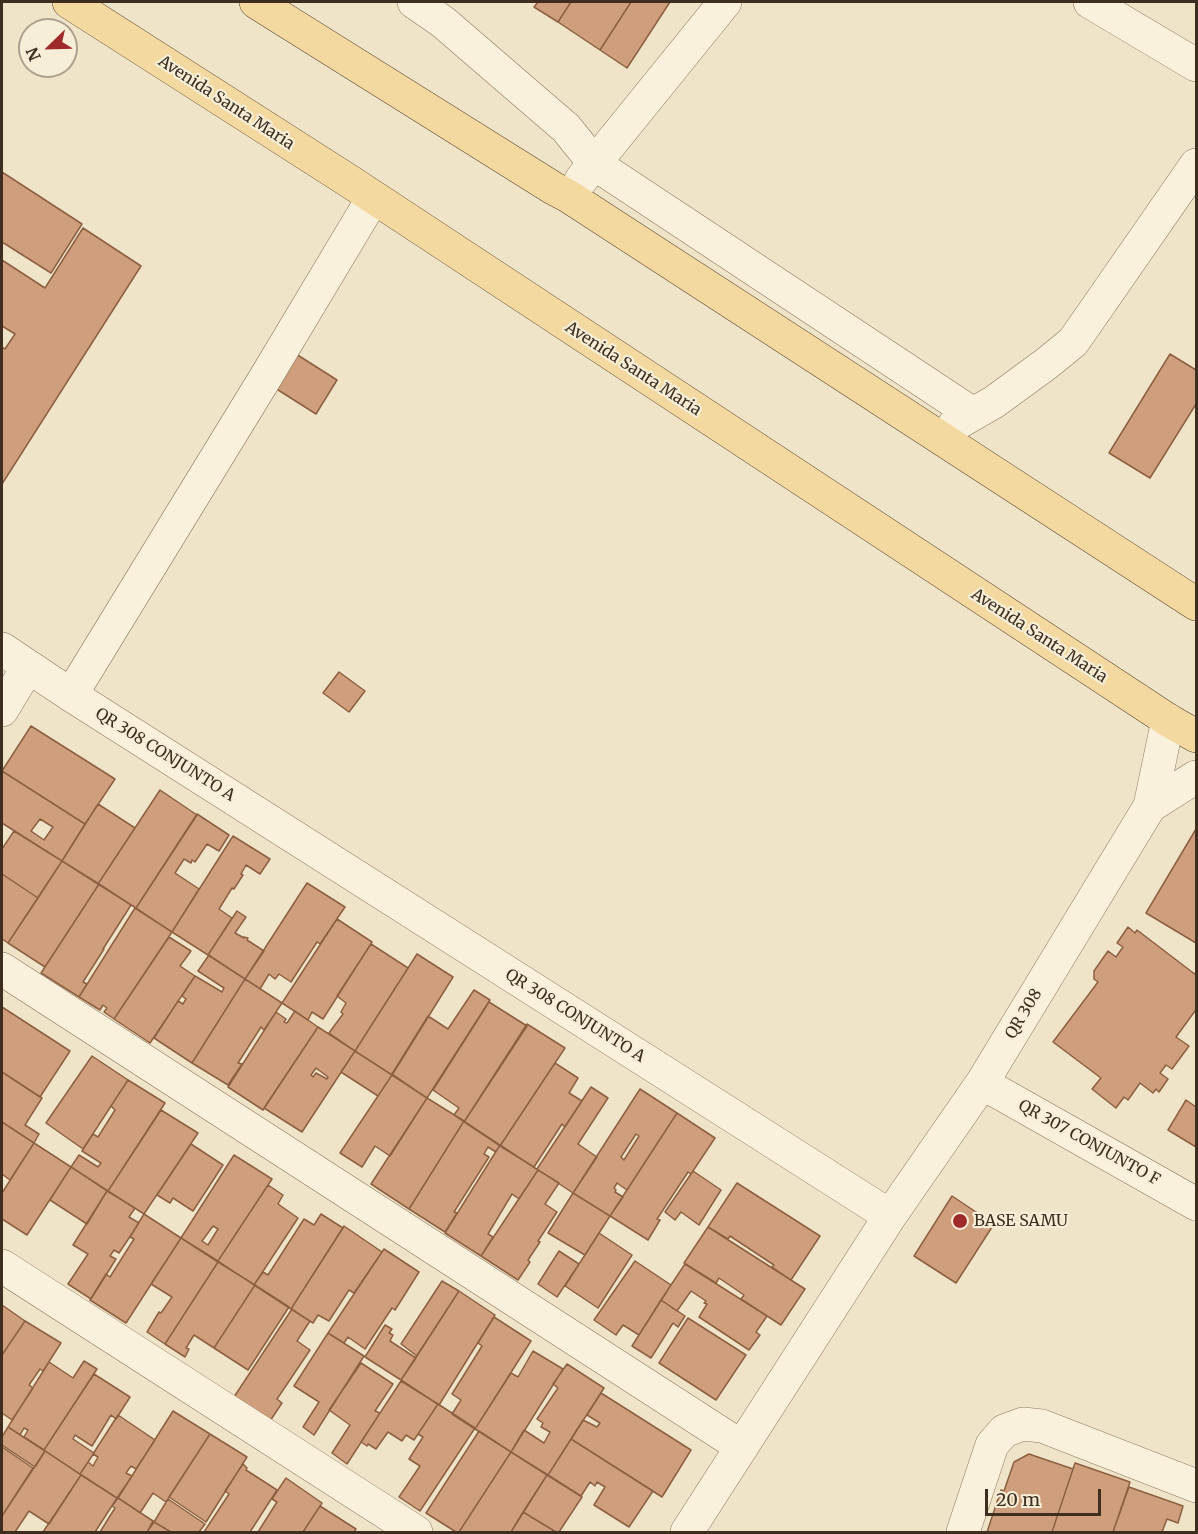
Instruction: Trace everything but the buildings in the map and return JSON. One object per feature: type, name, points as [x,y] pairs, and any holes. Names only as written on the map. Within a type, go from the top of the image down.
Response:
[{"type":"main road","name":"Avenida Santa Maria","points":[[69,2],[373,198],[1168,720],[1197,736]]},
{"type":"main road","points":[[256,2],[568,196],[1197,604]]},
{"type":"street","points":[[414,2],[443,22],[566,128],[595,164],[973,414]]},
{"type":"street","points":[[568,196],[725,2]]},
{"type":"street","points":[[1090,2],[1197,65]]},
{"type":"street","points":[[937,435],[994,402],[1073,342],[1197,165]]},
{"type":"street","points":[[71,695],[373,198]]},
{"type":"street","name":"QR 308 CONJUNTO A","points":[[2,649],[891,1216]]},
{"type":"street","points":[[2,710],[28,667]]},
{"type":"street","name":"QR 308","points":[[891,1216],[982,1083],[1150,806],[1168,720]]},
{"type":"street","name":"QR 308","points":[[1150,806],[1197,777]]},
{"type":"street","points":[[2,969],[742,1447]]},
{"type":"street","name":"QR 307 CONJUNTO F","points":[[982,1083],[1197,1204]]},
{"type":"street","points":[[687,1533],[891,1216]]},
{"type":"street","points":[[2,1266],[416,1533]]},
{"type":"street","points":[[963,1533],[992,1445],[1004,1431],[1023,1424],[1042,1426],[1197,1486]]},
{"type":"place","name":"BASE SAMU","points":[[960,1221]]}]
